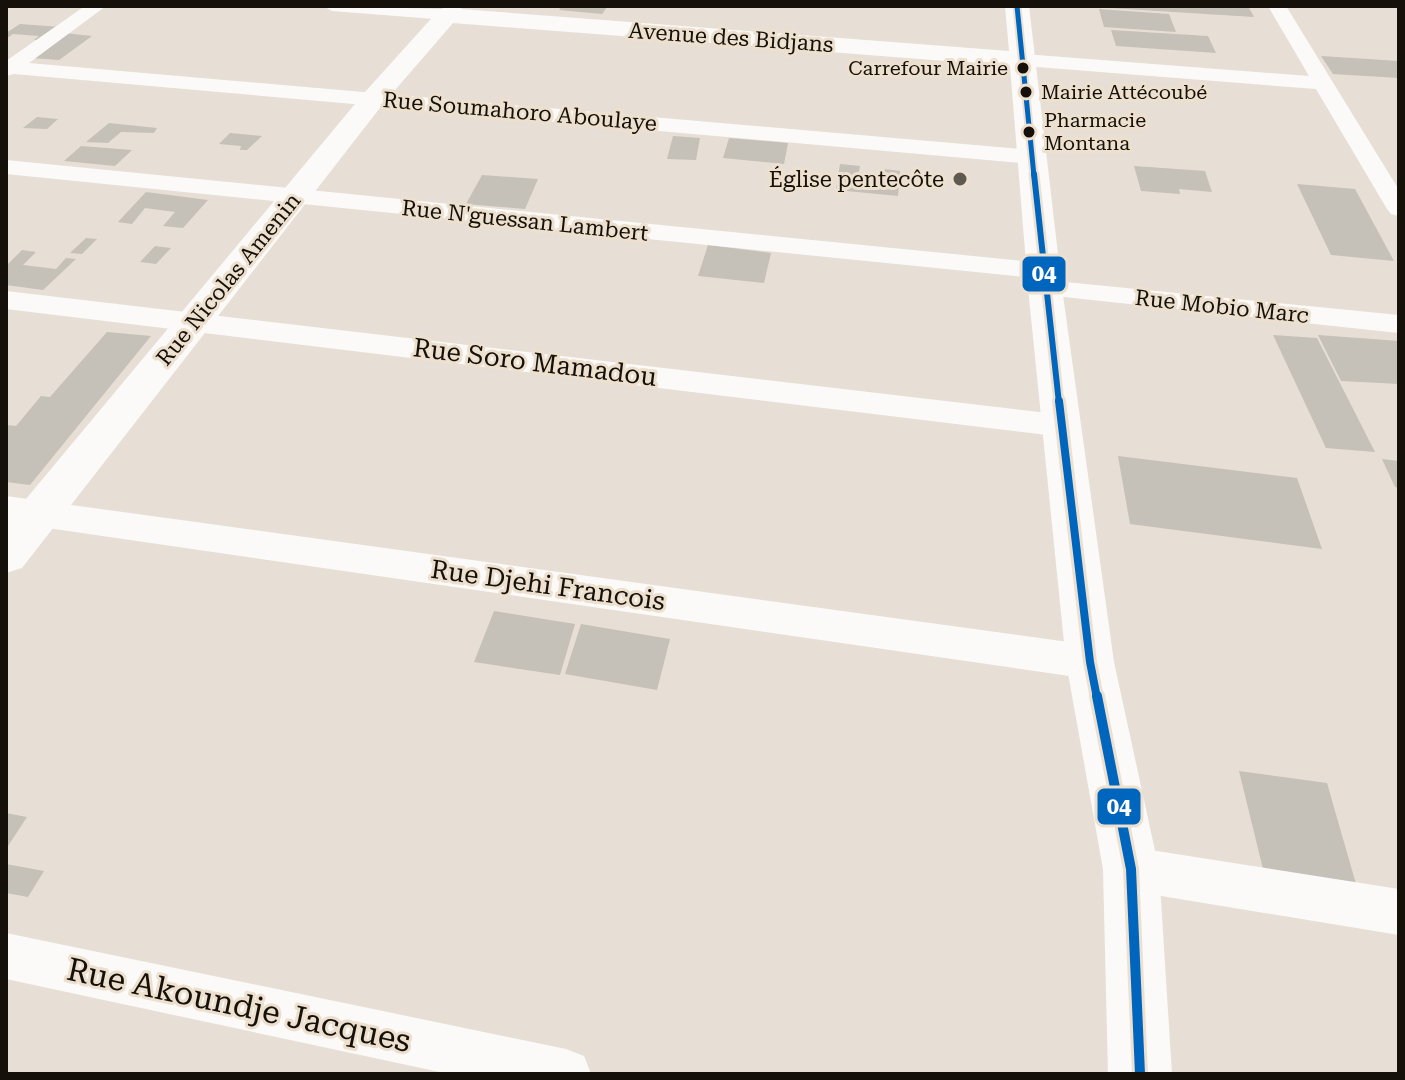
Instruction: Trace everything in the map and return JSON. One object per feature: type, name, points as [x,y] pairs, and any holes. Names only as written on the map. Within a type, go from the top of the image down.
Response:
[{"type":"street","points":[[7,68],[97,6]]},
{"type":"street","name":"Avenue des Bidjans","points":[[332,6],[450,10],[1322,83]]},
{"type":"street","points":[[1017,6],[1090,662],[1131,869],[1140,1074]]},
{"type":"street","points":[[1277,6],[1399,209]]},
{"type":"street","name":"Rue Nicolas Amenin","points":[[6,555],[23,511],[194,321],[374,98],[450,10]]},
{"type":"street","name":"Rue Soumahoro Aboulaye","points":[[7,68],[1033,157]]},
{"type":"street","name":"Rue N'guessan Lambert","points":[[6,167],[1045,279]]},
{"type":"street","name":"Rue Mobio Marc","points":[[1045,279],[1399,324]]},
{"type":"street","name":"Rue Soro Mamadou","points":[[6,300],[1064,426]]},
{"type":"street","name":"Rue Djehi Francois","points":[[23,511],[1090,662]]},
{"type":"street","points":[[1131,869],[1399,912]]},
{"type":"street","name":"Rue Akoundje Jacques","points":[[6,956],[566,1074]]},
{"type":"building","points":[[562,6],[608,6],[602,14],[559,10]]},
{"type":"building","points":[[1248,6],[1254,17],[1109,8]]},
{"type":"building","points":[[1099,9],[1169,14],[1176,32],[1104,27]]},
{"type":"building","points":[[20,24],[61,27],[42,40],[34,40],[39,36],[13,34],[6,39],[6,33]]},
{"type":"building","points":[[1111,30],[1208,36],[1216,53],[1116,46]]},
{"type":"building","points":[[64,33],[92,36],[59,60],[31,58]]},
{"type":"building","points":[[1321,56],[1399,61],[1399,78],[1333,74]]},
{"type":"building","points":[[37,117],[58,119],[47,129],[23,128]]},
{"type":"building","points":[[109,123],[157,128],[154,133],[121,132],[108,143],[86,142]]},
{"type":"building","points":[[230,133],[262,136],[247,150],[240,150],[241,146],[219,144]]},
{"type":"building","points":[[673,136],[700,138],[696,160],[667,159]]},
{"type":"building","points":[[729,138],[788,143],[784,164],[723,158]]},
{"type":"building","points":[[81,146],[132,150],[115,166],[64,161]]},
{"type":"building","points":[[840,164],[860,166],[857,181],[883,183],[884,169],[900,171],[898,196],[836,190]]},
{"type":"building","points":[[1134,166],[1205,171],[1212,192],[1179,189],[1180,194],[1141,191]]},
{"type":"building","points":[[482,175],[538,179],[525,209],[466,204]]},
{"type":"building","points":[[1297,184],[1355,189],[1394,261],[1331,255]]},
{"type":"building","points":[[146,192],[208,200],[183,228],[163,226],[175,212],[145,208],[132,224],[118,222]]},
{"type":"building","points":[[86,238],[97,239],[82,254],[70,253]]},
{"type":"building","points":[[708,245],[771,253],[764,283],[698,276]]},
{"type":"building","points":[[155,246],[171,248],[156,264],[140,262]]},
{"type":"building","points":[[22,250],[36,252],[23,265],[56,269],[66,258],[76,259],[43,290],[6,285],[6,266]]},
{"type":"building","points":[[107,332],[151,336],[30,485],[6,482],[6,425],[16,426],[41,396],[50,397]]},
{"type":"building","points":[[1273,335],[1317,338],[1375,452],[1326,448]]},
{"type":"building","points":[[1318,335],[1399,341],[1399,384],[1341,381]]},
{"type":"building","points":[[1118,456],[1297,478],[1322,549],[1130,524]]},
{"type":"building","points":[[1382,459],[1399,461],[1399,488],[1395,487]]},
{"type":"building","points":[[494,611],[575,624],[560,675],[474,662]]},
{"type":"building","points":[[581,624],[670,639],[657,690],[565,674]]},
{"type":"building","points":[[1239,771],[1327,783],[1356,884],[1263,869]]},
{"type":"building","points":[[6,813],[27,817],[6,849]]},
{"type":"building","points":[[6,864],[44,871],[28,897],[6,893]]},
{"type":"transit line","name":"04","points":[[1017,6],[1045,288],[1090,662],[1131,869],[1140,1074]]},
{"type":"place","name":"Carrefour Mairie","points":[[1023,68]]},
{"type":"place","name":"Mairie Attécoubé","points":[[1026,92]]},
{"type":"place","name":"Pharmacie Montana","points":[[1029,132]]},
{"type":"place","name":"Église pentecôte","points":[[960,179]]}]
